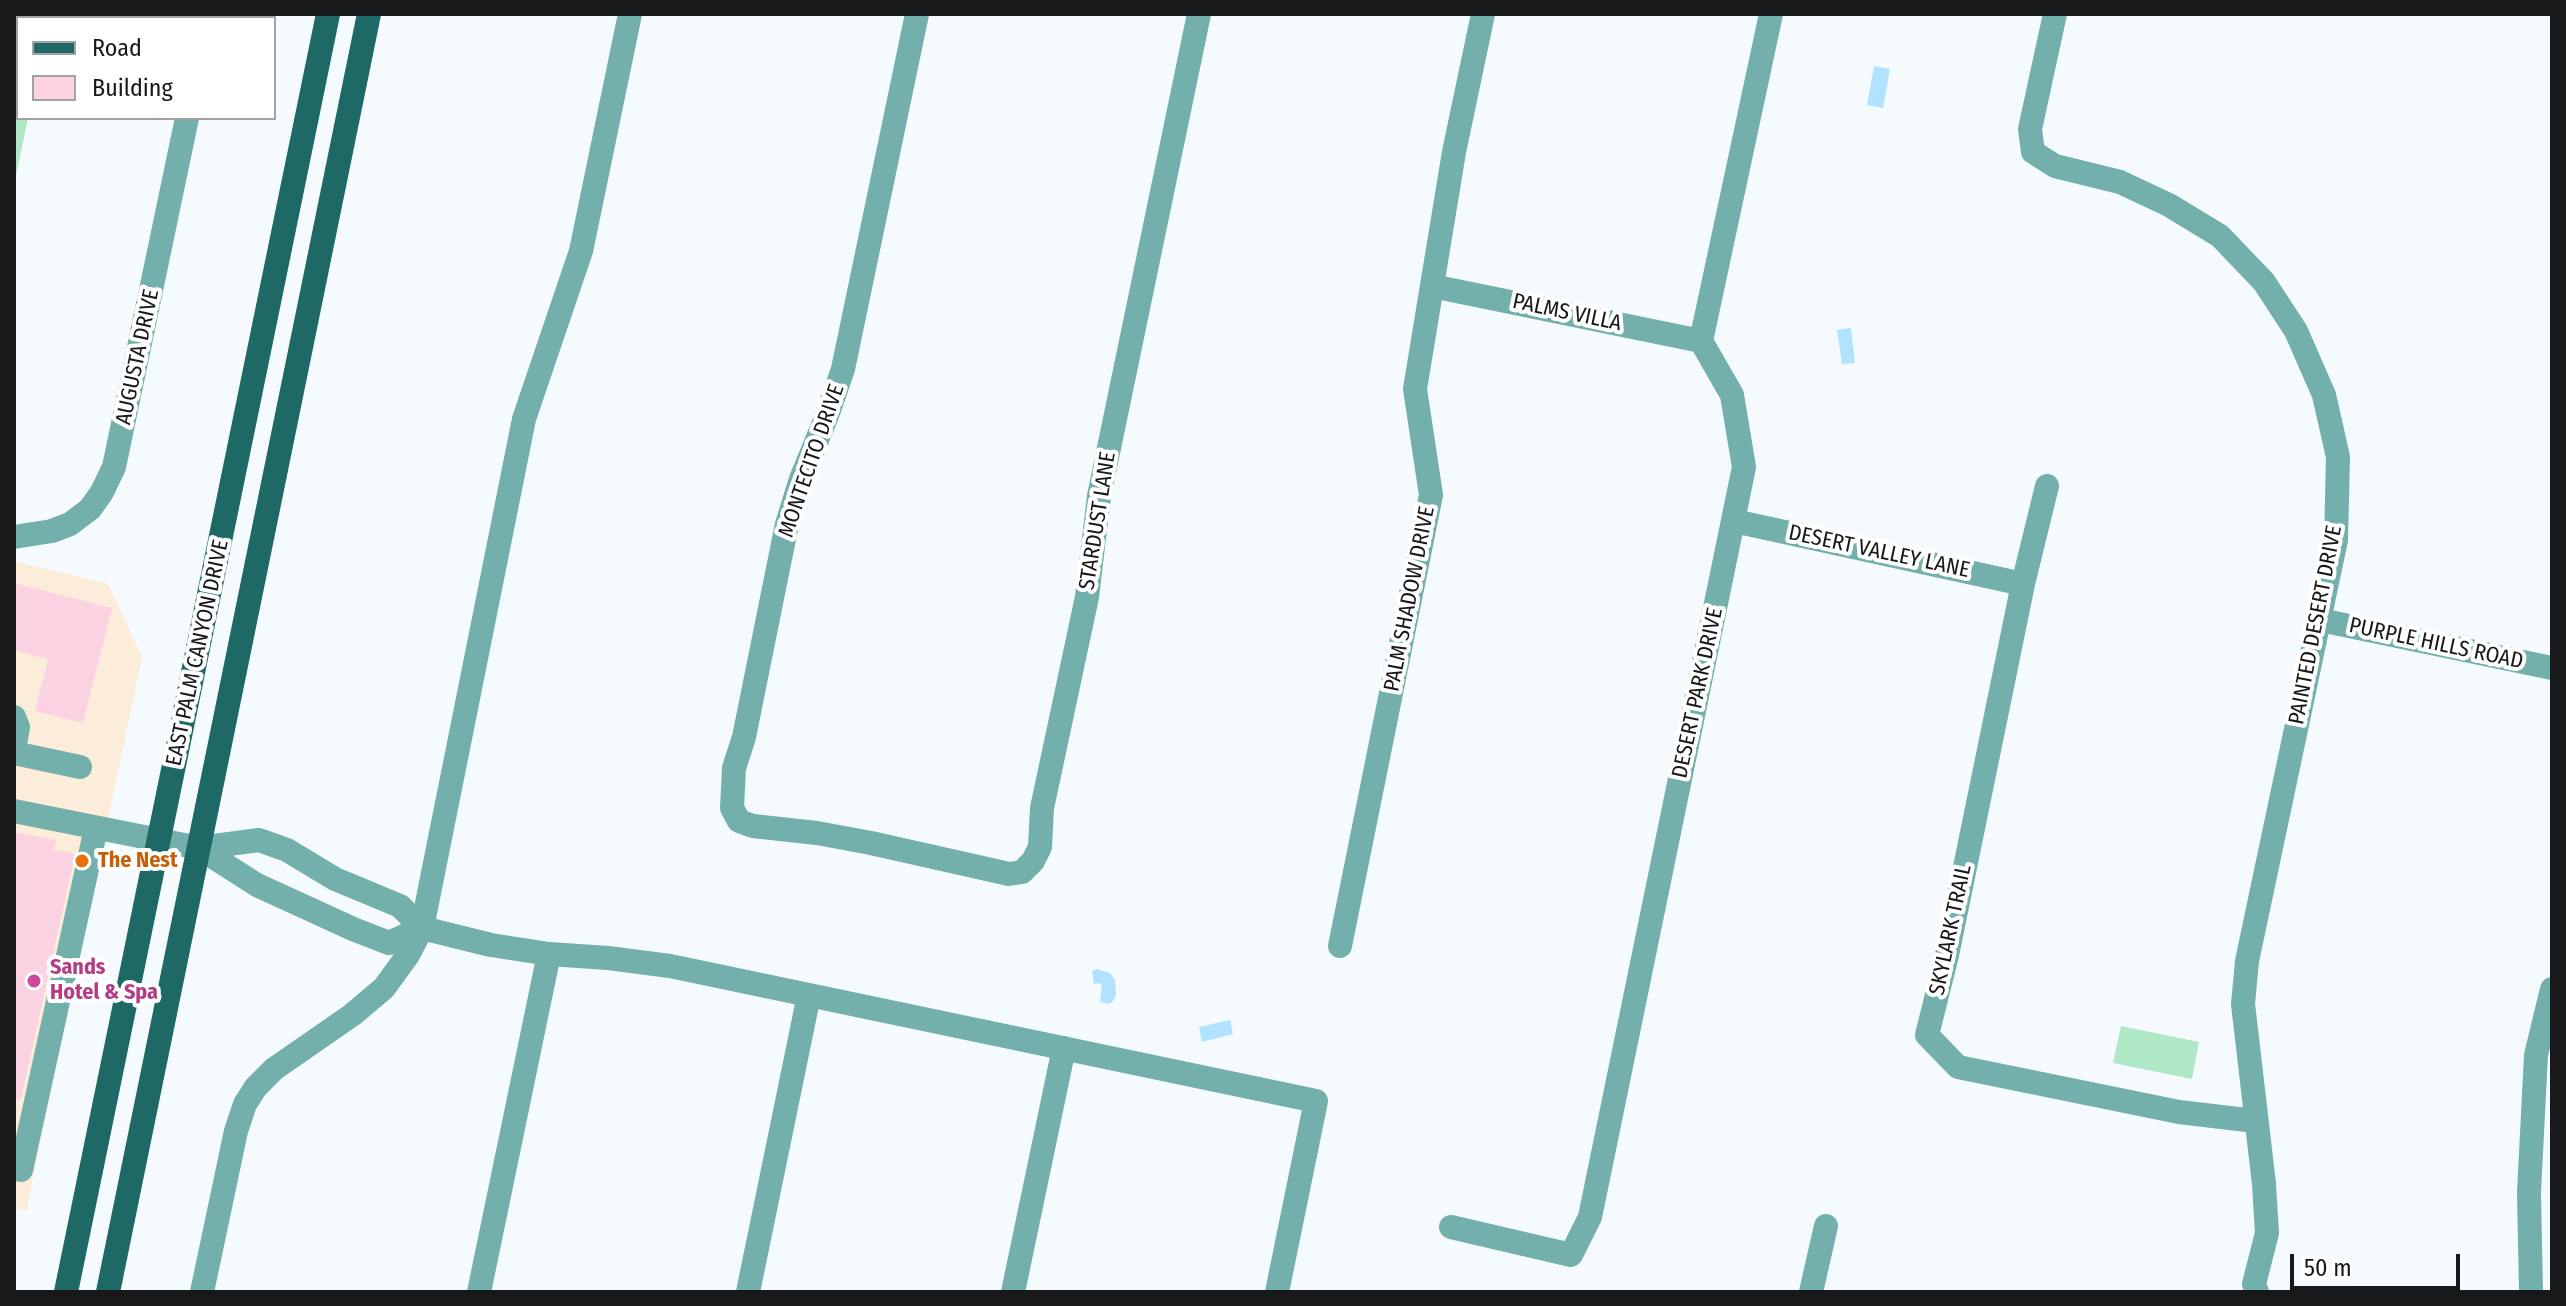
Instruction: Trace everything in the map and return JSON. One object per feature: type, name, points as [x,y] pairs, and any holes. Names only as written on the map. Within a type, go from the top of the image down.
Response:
[{"type":"main road","name":"EAST PALM CANYON DRIVE","points":[[66,1292],[328,14]]},
{"type":"main road","name":"EAST PALM CANYON DRIVE","points":[[108,1292],[369,14]]},
{"type":"street","points":[[202,1292],[236,1131],[245,1104],[274,1069],[352,1015],[384,988],[408,955],[422,928],[524,419],[581,251],[630,14]]},
{"type":"street","name":"MONTECITO DRIVE","points":[[871,843],[753,826],[739,821],[732,808],[731,795],[734,768],[744,737],[787,524],[843,369],[917,14]]},
{"type":"street","name":"STARDUST LANE","points":[[871,843],[1009,874],[1022,872],[1033,861],[1040,847],[1042,808],[1087,597],[1099,496],[1199,14]]},
{"type":"street","name":"PALM SHADOW DRIVE","points":[[1340,946],[1431,495],[1415,389],[1454,152],[1483,14]]},
{"type":"street","points":[[1701,341],[1771,14]]},
{"type":"street","name":"PAINTED DESERT DRIVE","points":[[2055,14],[2030,129],[2033,152],[2055,166],[2120,182],[2169,205],[2220,236],[2264,282],[2296,331],[2324,395],[2338,457],[2336,540],[2247,961],[2243,1004],[2267,1233],[2254,1284],[2257,1292]]},
{"type":"street","name":"AUGUSTA DRIVE","points":[[14,537],[52,531],[70,524],[90,509],[114,467],[187,120]]},
{"type":"street","name":"PALMS VILLA","points":[[1432,286],[1701,341]]},
{"type":"street","name":"DESERT PARK DRIVE","points":[[1451,1227],[1571,1255],[1590,1217],[1744,467],[1732,395],[1701,341]]},
{"type":"street","name":"SKYLARK TRAIL","points":[[2047,486],[2023,584],[1947,955],[1927,1035],[1958,1067],[2179,1112],[2255,1121]]},
{"type":"street","name":"DESERT VALLEY LANE","points":[[1734,521],[2023,584]]},
{"type":"street","name":"PURPLE HILLS ROAD","points":[[2320,620],[2552,668]]},
{"type":"street","points":[[14,717],[18,727],[14,751],[80,767]]},
{"type":"street","points":[[14,811],[199,848],[259,840],[287,850],[335,879],[400,906],[422,928],[491,945],[670,966],[1316,1101],[1277,1292]]},
{"type":"street","points":[[14,1168],[21,1170],[96,828]]},
{"type":"street","points":[[199,848],[257,885],[389,943],[422,928]]},
{"type":"street","points":[[479,1292],[549,954]]},
{"type":"street","points":[[2531,1292],[2541,1194],[2536,1055],[2552,989]]},
{"type":"street","points":[[748,1292],[809,995]]},
{"type":"street","points":[[1013,1292],[1064,1048]]},
{"type":"street","points":[[1811,1292],[1826,1226]]},
{"type":"shaded area","points":[[14,561],[108,584],[142,657],[26,1211],[14,1208]]},
{"type":"green space","points":[[14,14],[50,14],[16,16],[16,120],[28,120],[14,185]]},
{"type":"green space","points":[[2121,1026],[2199,1042],[2192,1079],[2113,1063]]},
{"type":"water","points":[[1874,66],[1890,69],[1883,108],[1867,105]]},
{"type":"water","points":[[1851,328],[1855,363],[1842,364],[1837,330]]},
{"type":"water","points":[[1097,969],[1110,973],[1115,980],[1116,994],[1109,1004],[1100,1002],[1102,986],[1100,983],[1094,984],[1092,971]]},
{"type":"water","points":[[1230,1020],[1233,1034],[1202,1042],[1199,1027]]},
{"type":"building","points":[[14,583],[112,608],[83,723],[35,711],[48,659],[14,650]]},
{"type":"building","name":"Sands Hotel & Spa","points":[[14,832],[56,840],[54,850],[75,854],[21,1099],[14,1098]]},
{"type":"place","name":"The Nest","points":[[82,861]]},
{"type":"place","name":"Sands Hotel & Spa","points":[[34,981]]}]
